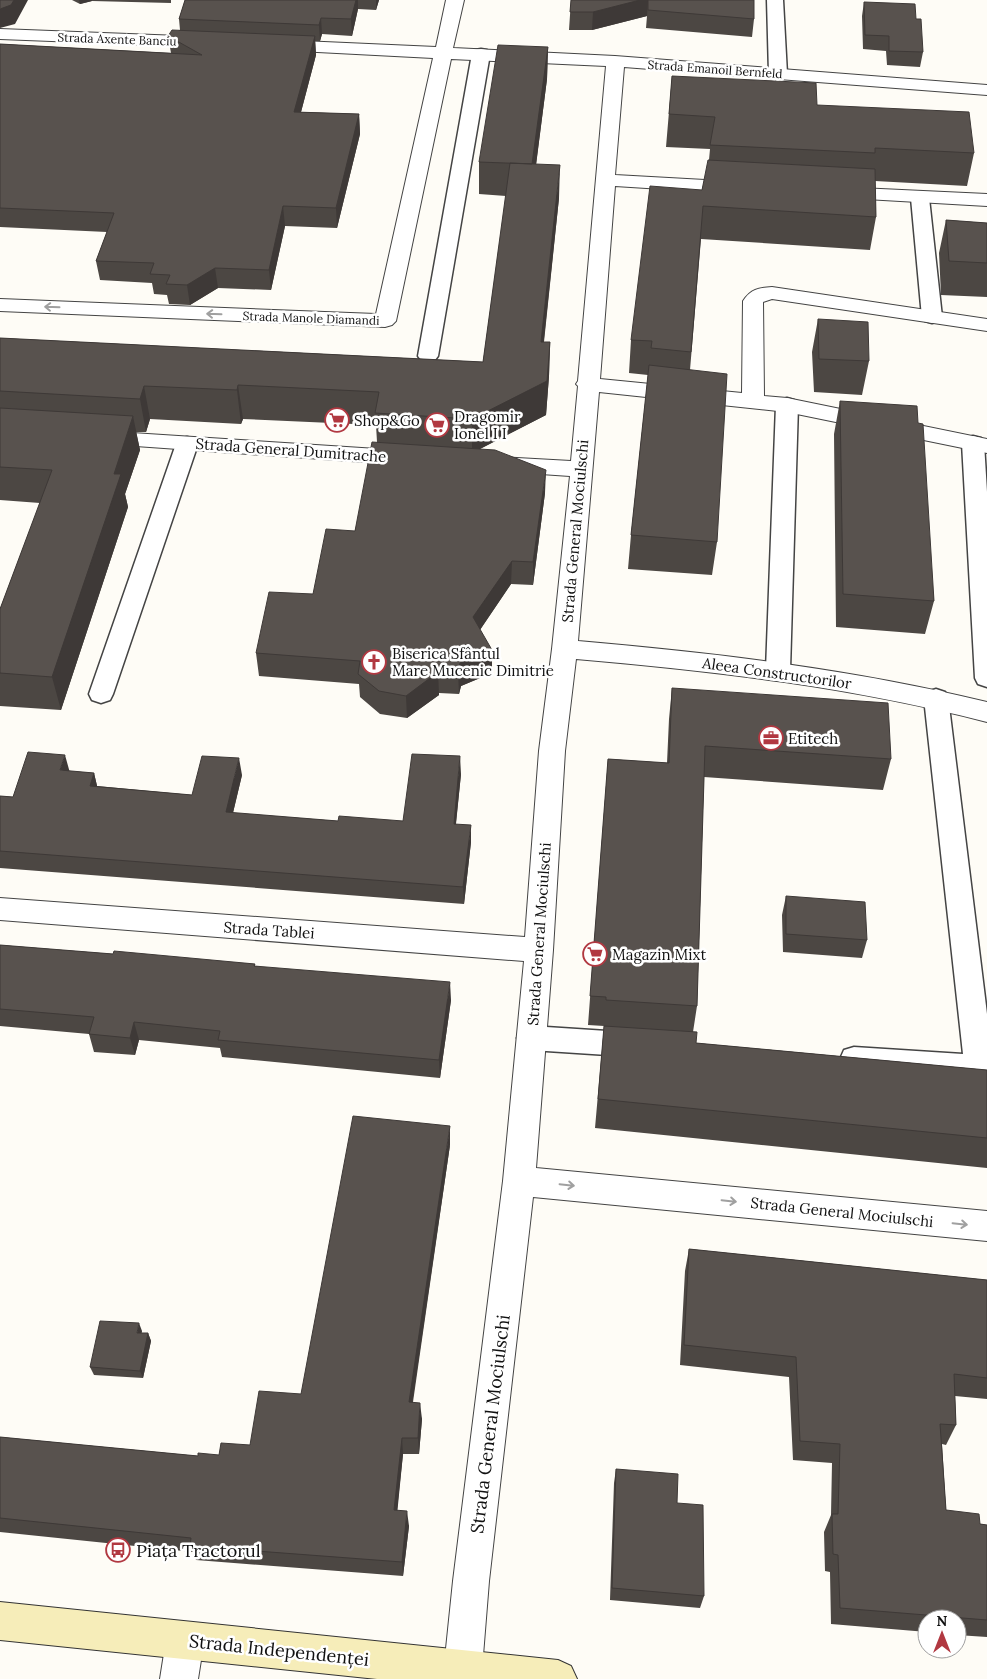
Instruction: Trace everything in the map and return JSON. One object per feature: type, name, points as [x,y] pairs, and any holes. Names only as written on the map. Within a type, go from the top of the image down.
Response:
[{"type":"main road","name":"Strada Independenței","points":[[0,1621],[558,1679]]},
{"type":"street","name":"Strada Manole Diamandi","points":[[0,305],[385,321],[455,0]]},
{"type":"street","name":"Strada Axente Banciu","points":[[0,34],[226,43]]},
{"type":"street","points":[[266,45],[443,52]]},
{"type":"street","name":"Strada Emanoil Bernfeld","points":[[443,52],[615,61],[987,90]]},
{"type":"street","name":"Strada General Mociulschi","points":[[463,1668],[471,1581],[519,1181],[539,950],[552,751],[565,649],[582,469],[587,384],[615,61]]},
{"type":"street","points":[[605,180],[762,189]]},
{"type":"street","points":[[822,192],[987,200]]},
{"type":"street","points":[[753,400],[753,301],[758,294],[772,293],[987,324]]},
{"type":"street","points":[[587,384],[787,404],[980,444]]},
{"type":"street","name":"Strada General Dumitrache","points":[[79,437],[425,459]]},
{"type":"street","points":[[474,462],[582,469]]},
{"type":"street","name":"Aleea Constructorilor","points":[[565,649],[778,670],[936,698],[987,712]]},
{"type":"street","name":"Strada Tablei","points":[[0,909],[539,950]]},
{"type":"street","name":"Strada General Mociulschi","points":[[519,1181],[987,1226]]},
{"type":"street","points":[[179,1679],[185,1641]]},
{"type":"lane","points":[[775,0],[778,74]]},
{"type":"lane","points":[[428,356],[481,54]]},
{"type":"lane","points":[[920,198],[932,317]]},
{"type":"lane","points":[[778,670],[787,404]]},
{"type":"lane","points":[[101,694],[187,444]]},
{"type":"lane","points":[[980,444],[987,678]]},
{"type":"lane","points":[[830,1057],[979,1067],[936,698]]},
{"type":"lane","points":[[531,1038],[661,1046]]},
{"type":"building","points":[[0,0],[14,0],[11,5],[0,9]]},
{"type":"building","points":[[185,0],[356,0],[351,19],[321,18],[319,25],[179,19]]},
{"type":"building","points":[[571,0],[640,0],[593,12],[570,12]]},
{"type":"building","points":[[648,0],[754,0],[754,19],[648,10]]},
{"type":"building","points":[[864,2],[915,4],[916,19],[921,19],[923,52],[889,51],[889,36],[865,35]]},
{"type":"building","points":[[172,30],[315,36],[294,112],[359,114],[336,208],[283,206],[269,270],[215,268],[187,285],[166,284],[170,275],[150,274],[154,263],[96,261],[114,213],[0,208],[0,44],[202,55],[168,36]]},
{"type":"building","points":[[498,45],[548,47],[532,164],[479,162]]},
{"type":"building","points":[[672,76],[816,83],[817,105],[969,112],[974,153],[875,148],[875,153],[710,145],[715,117],[669,114]]},
{"type":"building","points":[[708,160],[875,169],[876,217],[703,206],[691,352],[651,348],[652,341],[631,340],[650,186],[702,190]]},
{"type":"building","points":[[510,163],[560,165],[541,342],[550,342],[547,381],[472,419],[375,413],[379,392],[238,385],[237,390],[144,386],[140,399],[0,391],[0,338],[483,362]]},
{"type":"building","points":[[946,220],[987,223],[987,263],[949,261]]},
{"type":"building","points":[[818,319],[868,322],[869,361],[819,359]]},
{"type":"building","points":[[649,365],[727,374],[717,542],[631,535]]},
{"type":"building","points":[[840,401],[917,406],[918,423],[923,424],[934,601],[843,594]]},
{"type":"building","points":[[0,408],[133,416],[114,474],[121,474],[52,677],[0,673],[0,609],[52,470],[0,467]]},
{"type":"building","points":[[372,442],[495,450],[546,470],[533,562],[512,561],[473,617],[492,650],[460,663],[458,671],[438,670],[438,672],[406,696],[379,691],[358,674],[360,661],[256,653],[269,592],[313,594],[326,529],[355,531]]},
{"type":"building","points":[[672,688],[888,703],[891,759],[705,746],[697,1006],[606,1000],[606,997],[590,996],[608,759],[669,763]]},
{"type":"building","points":[[28,752],[65,755],[60,770],[94,773],[90,786],[192,795],[202,756],[239,758],[226,812],[338,821],[339,816],[403,821],[412,754],[460,756],[454,824],[471,825],[463,887],[0,851],[0,796],[13,797]]},
{"type":"building","points":[[786,896],[865,902],[867,940],[786,934]]},
{"type":"building","points":[[0,945],[113,954],[114,951],[255,964],[254,966],[450,982],[439,1060],[218,1040],[220,1031],[134,1022],[130,1038],[89,1034],[94,1017],[0,1009]]},
{"type":"building","points":[[604,1026],[697,1032],[696,1043],[987,1070],[987,1138],[598,1099]]},
{"type":"building","points":[[353,1116],[450,1126],[409,1402],[420,1403],[418,1438],[402,1438],[394,1510],[407,1511],[402,1562],[190,1546],[191,1538],[0,1518],[0,1437],[198,1456],[198,1453],[219,1455],[221,1443],[250,1445],[259,1391],[301,1394]]},
{"type":"building","points":[[689,1249],[987,1280],[987,1378],[954,1374],[956,1425],[940,1424],[946,1510],[979,1514],[980,1524],[987,1525],[987,1620],[967,1618],[967,1609],[917,1609],[917,1614],[840,1608],[838,1555],[833,1554],[832,1514],[838,1514],[840,1444],[800,1441],[796,1357],[684,1345]]},
{"type":"building","points":[[100,1321],[139,1323],[137,1333],[148,1333],[140,1371],[90,1367]]},
{"type":"building","points":[[616,1469],[678,1474],[677,1503],[703,1505],[704,1596],[612,1588]]},
{"type":"place","name":"Shop&Go","points":[[337,420]]},
{"type":"place","name":"Dragomir Ionel I I","points":[[437,425]]},
{"type":"place","name":"Biserica Sfântul Mare Mucenic Dimitrie","points":[[374,662]]},
{"type":"place","name":"Etitech","points":[[771,738]]},
{"type":"place","name":"Magazin Mixt","points":[[595,954]]},
{"type":"place","name":"Piața Tractorul","points":[[118,1550]]}]
